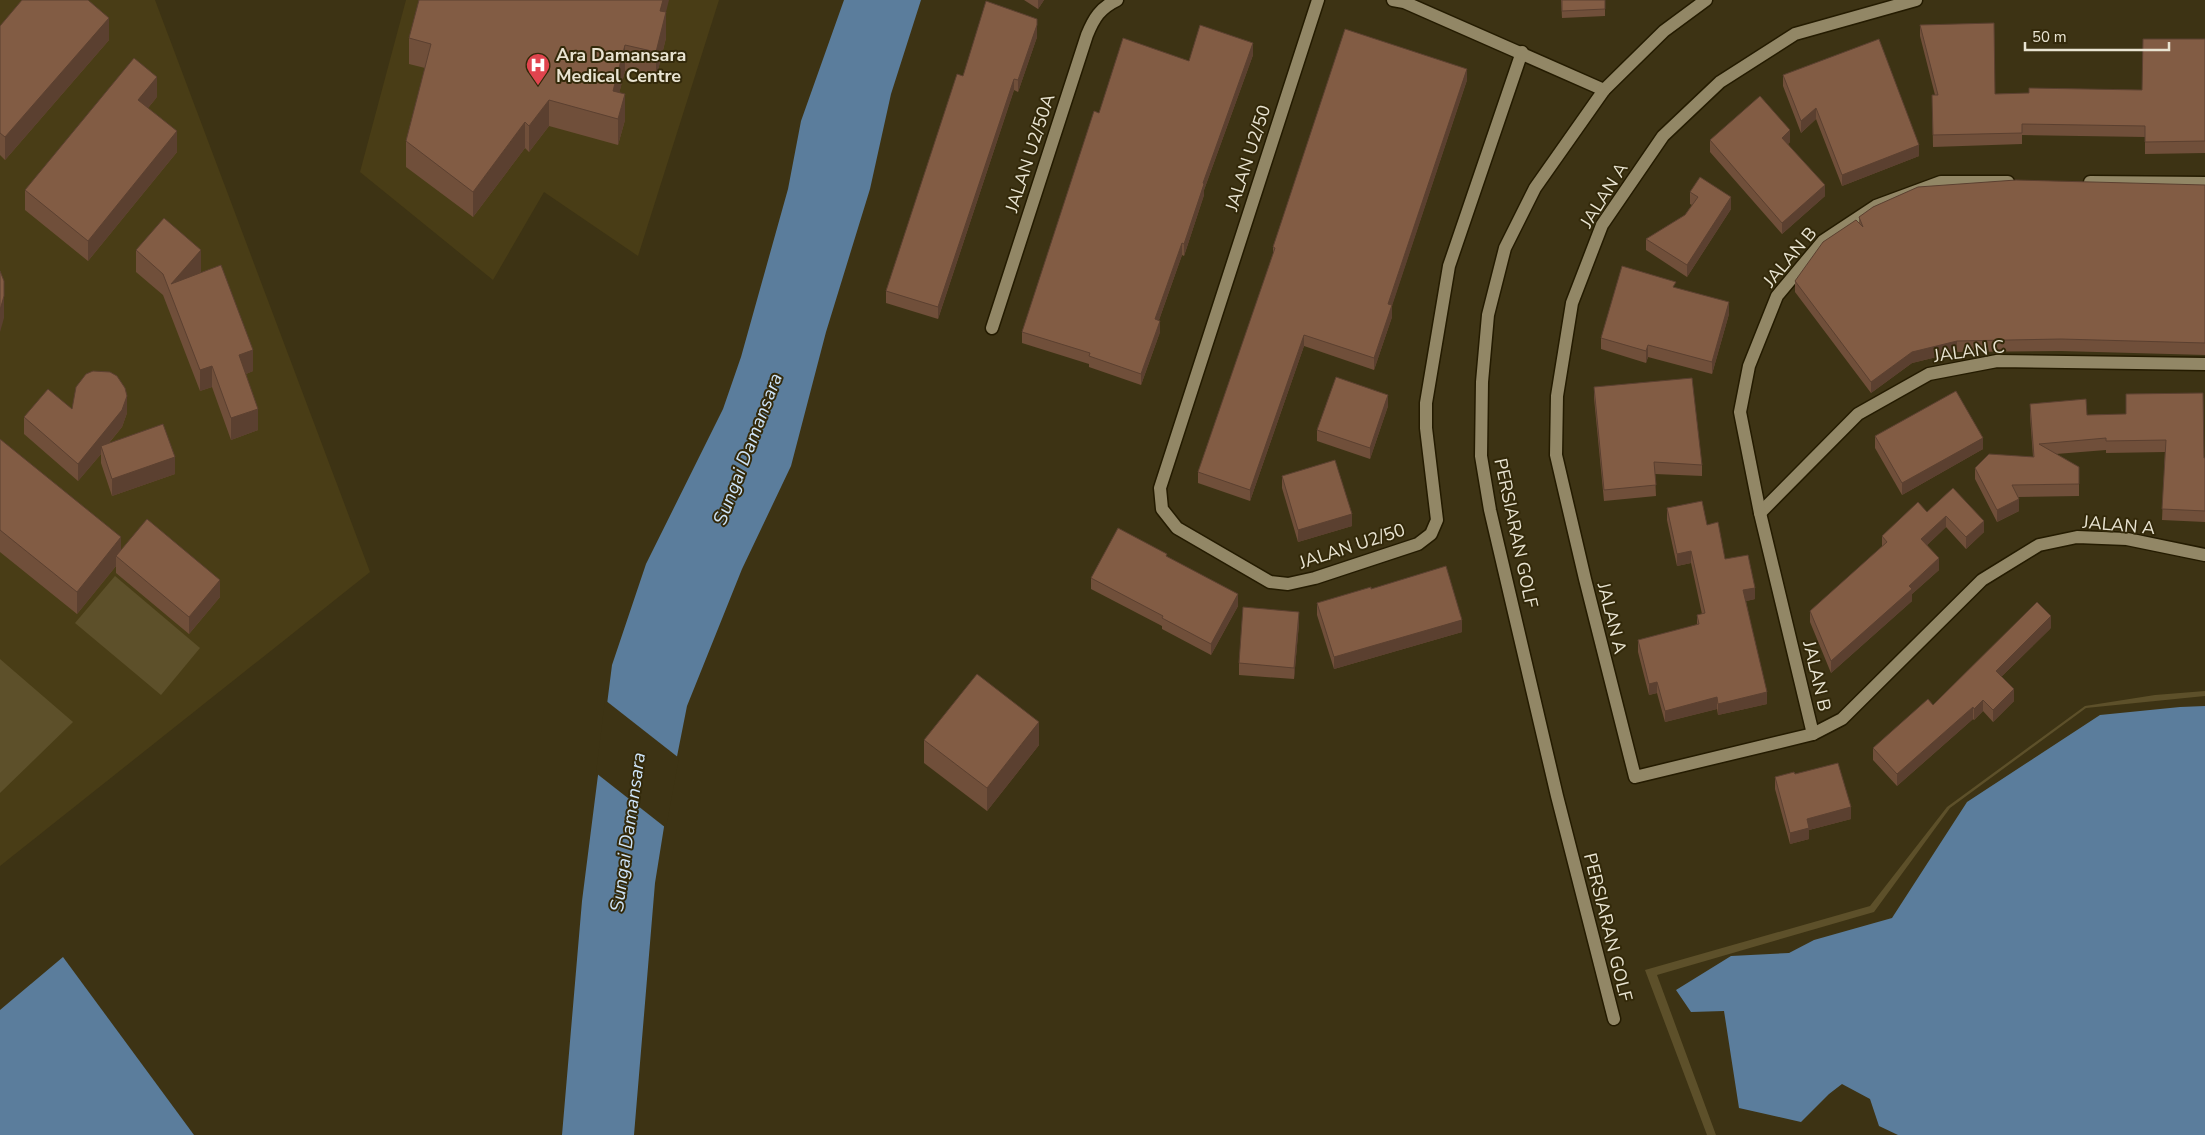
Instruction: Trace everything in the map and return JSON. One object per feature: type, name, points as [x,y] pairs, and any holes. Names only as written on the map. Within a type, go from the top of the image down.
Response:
[{"type":"street","name":"JALAN U2/50A","points":[[992,328],[1093,19],[1104,6],[1117,0]]},
{"type":"street","name":"JALAN U2/50","points":[[1318,0],[1160,488],[1162,509],[1177,528],[1270,582],[1288,584],[1315,578],[1418,544],[1431,534],[1437,520],[1426,428],[1426,403],[1449,266],[1522,52]]},
{"type":"street","points":[[1393,0],[1404,2],[1522,52],[1604,90]]},
{"type":"street","name":"PERSIARAN GOLF","points":[[1614,1019],[1530,684],[1490,510],[1481,456],[1482,382],[1488,315],[1505,248],[1535,188],[1604,90],[1664,31],[1706,0]]},
{"type":"street","name":"JALAN A","points":[[1916,0],[1796,34],[1720,82],[1663,136],[1602,225],[1572,302],[1557,396],[1556,455],[1635,777],[1813,734],[1842,719],[1982,580],[2040,545],[2078,537],[2127,539],[2205,555]]},
{"type":"street","name":"JALAN B","points":[[1813,734],[1760,513],[1740,412],[1749,366],[1777,296],[1823,241],[1876,206],[1940,182],[2019,182]]},
{"type":"street","points":[[2078,182],[2205,183]]},
{"type":"street","name":"JALAN C","points":[[1760,513],[1858,414],[1929,374],[1997,362],[2205,364]]},
{"type":"shaded area","points":[[0,0],[155,0],[370,572],[0,866]]},
{"type":"shaded area","name":"Ara Damansara Medical Centre","points":[[406,0],[719,0],[638,256],[544,192],[493,280],[360,172]]},
{"type":"shaded area","points":[[115,576],[200,648],[161,695],[75,623]]},
{"type":"shaded area","points":[[0,659],[73,722],[0,793]]},
{"type":"shaded area","points":[[2205,691],[2205,696],[2086,708],[1950,808],[1874,912],[1657,975],[1716,1135],[1707,1135],[1645,970],[1870,906],[1947,807],[2085,706],[2155,695]]},
{"type":"water","name":"Sungai Damansara","points":[[844,0],[921,0],[891,94],[870,189],[826,332],[791,466],[742,569],[687,706],[668,802],[655,883],[634,1135],[562,1135],[582,901],[612,665],[646,564],[723,409],[741,357],[788,189],[801,121]]},
{"type":"water","points":[[2205,706],[2205,1135],[1898,1135],[1879,1126],[1870,1099],[1842,1084],[1829,1094],[1801,1122],[1739,1108],[1724,1011],[1691,1012],[1676,990],[1731,956],[1789,953],[1814,940],[1892,918],[1967,802],[2100,715]]},
{"type":"water","points":[[63,957],[194,1135],[0,1135],[0,1010]]},
{"type":"pier","points":[[605,700],[679,758],[666,828],[596,773]]},
{"type":"building","points":[[22,0],[88,0],[109,18],[5,137],[0,133],[0,26]]},
{"type":"building","points":[[419,0],[663,0],[660,11],[666,12],[656,52],[625,45],[613,91],[625,94],[618,119],[549,100],[529,126],[525,122],[473,192],[406,141],[431,44],[409,38]]},
{"type":"building","points":[[1562,0],[1605,0],[1605,9],[1562,11]]},
{"type":"building","points":[[986,1],[1037,19],[1037,25],[1018,80],[1014,79],[938,307],[886,291],[957,74],[963,76]]},
{"type":"building","points":[[1994,23],[1995,94],[2029,93],[2029,88],[2142,90],[2143,39],[2205,39],[2205,141],[2145,142],[2145,126],[2022,124],[2022,133],[1933,135],[1932,95],[1938,95],[1920,25]]},
{"type":"building","points":[[1200,25],[1253,43],[1203,183],[1184,244],[1182,243],[1155,319],[1160,321],[1141,374],[1089,356],[1090,353],[1022,332],[1094,111],[1099,113],[1123,38],[1189,61]]},
{"type":"building","points":[[1345,29],[1467,69],[1388,304],[1392,305],[1374,358],[1304,335],[1250,490],[1198,472],[1275,248],[1273,247]]},
{"type":"building","points":[[1879,39],[1919,145],[1842,175],[1816,108],[1801,121],[1783,75]]},
{"type":"building","points":[[134,58],[157,77],[138,100],[177,131],[88,241],[25,190]]},
{"type":"building","points":[[1760,96],[1790,130],[1782,138],[1825,185],[1782,223],[1710,140]]},
{"type":"building","points":[[1700,177],[1731,197],[1687,265],[1646,239],[1685,215],[1698,197],[1690,192]]},
{"type":"building","points":[[2016,180],[2205,185],[2205,343],[2061,339],[1957,341],[1912,352],[1871,382],[1795,281],[1823,242],[1856,220],[1863,227],[1859,217],[1873,207],[1918,187]]},
{"type":"building","points":[[164,218],[201,250],[171,284],[221,265],[253,350],[239,355],[258,409],[231,418],[212,366],[200,370],[163,274],[136,250]]},
{"type":"building","points":[[1622,266],[1676,282],[1673,287],[1729,302],[1712,362],[1648,345],[1646,351],[1601,338]]},
{"type":"building","points":[[0,271],[4,281],[4,296],[0,310]]},
{"type":"building","points":[[93,371],[110,372],[117,376],[125,388],[127,396],[122,410],[78,464],[24,417],[48,389],[72,409],[76,387],[86,374]]},
{"type":"building","points":[[1336,377],[1388,395],[1370,448],[1317,430]]},
{"type":"building","points":[[1692,378],[1702,465],[1654,462],[1656,485],[1604,490],[1594,387]]},
{"type":"building","points":[[1956,391],[1983,438],[1902,483],[1875,436]]},
{"type":"building","points":[[2203,393],[2205,511],[2162,509],[2166,440],[2106,441],[2106,438],[2039,444],[2079,467],[2079,484],[2012,485],[2019,499],[1997,510],[1975,468],[1989,454],[2034,457],[2030,404],[2086,399],[2087,415],[2126,414],[2126,394]]},
{"type":"building","points":[[163,424],[175,457],[112,479],[101,446]]},
{"type":"building","points":[[0,439],[121,537],[77,592],[0,530]]},
{"type":"building","points":[[1335,460],[1352,514],[1298,530],[1282,476]]},
{"type":"building","points":[[1953,488],[1984,521],[1966,537],[1946,516],[1921,539],[1939,558],[1909,586],[1912,589],[1831,661],[1810,611],[1887,542],[1882,536],[1918,502],[1927,512]]},
{"type":"building","points":[[1702,501],[1707,525],[1718,522],[1725,559],[1748,555],[1755,588],[1743,590],[1767,692],[1718,704],[1717,697],[1665,711],[1657,682],[1649,684],[1638,640],[1699,624],[1697,615],[1705,613],[1691,551],[1677,554],[1667,508]]},
{"type":"building","points":[[147,519],[220,580],[189,617],[116,556]]},
{"type":"building","points":[[1118,528],[1238,594],[1211,644],[1091,578]]},
{"type":"building","points":[[1446,566],[1462,620],[1334,657],[1317,603]]},
{"type":"building","points":[[2037,602],[2051,616],[1996,671],[2014,689],[1993,710],[1983,700],[1974,709],[1973,707],[1897,774],[1873,748],[1928,699],[1933,705]]},
{"type":"building","points":[[1243,607],[1299,612],[1294,668],[1239,663]]},
{"type":"building","points":[[977,674],[1039,722],[987,788],[924,740]]},
{"type":"building","points":[[1838,763],[1851,807],[1807,819],[1809,828],[1790,833],[1775,777]]},
{"type":"place","name":"Ara Damansara Medical Centre","points":[[538,86]]}]
